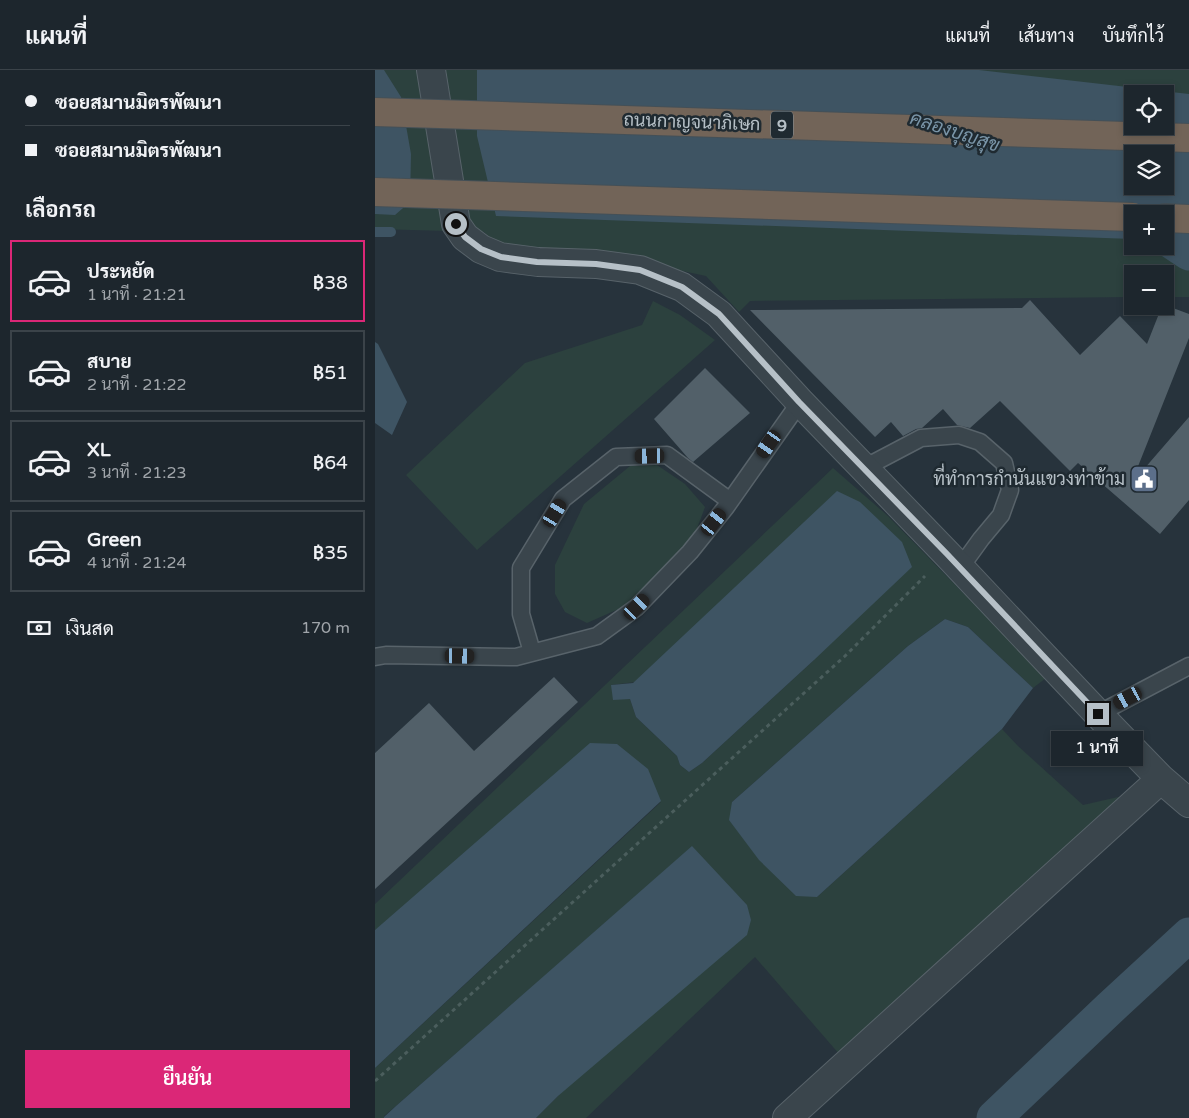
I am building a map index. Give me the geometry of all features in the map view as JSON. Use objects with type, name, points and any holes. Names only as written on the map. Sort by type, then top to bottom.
[{"type":"highway","name":"ถนนกาญจนาภิเษก","points":[[375,112],[1189,138]]},
{"type":"highway","points":[[375,192],[1124,217]]},
{"type":"highway","points":[[1174,218],[1189,219]]},
{"type":"street","points":[[431,70],[456,224],[465,237],[481,249],[501,257],[537,262],[596,264],[640,270],[682,287],[719,314],[799,402],[1098,714],[1161,779],[1189,803]]},
{"type":"street","points":[[787,1118],[1161,779]]},
{"type":"lane","points":[[375,657],[386,655],[516,657],[597,636],[637,607],[690,552],[730,501],[799,402]]},
{"type":"lane","points":[[863,468],[921,438],[959,435],[980,442],[1005,463],[1010,490],[1001,515],[953,561]]},
{"type":"lane","points":[[532,652],[521,614],[521,568],[563,500],[616,457],[667,456],[730,501]]},
{"type":"lane","points":[[1098,714],[1189,666]]},
{"type":"path","points":[[375,1081],[845,656],[953,561]]},
{"type":"green space","points":[[375,70],[1189,70],[1189,297],[1174,297],[1174,265],[1124,265],[1124,297],[750,301],[739,312],[706,276],[640,262],[496,244],[484,232],[375,229]]},
{"type":"green space","points":[[653,301],[680,315],[715,340],[477,550],[406,475],[525,363],[642,325]]},
{"type":"green space","points":[[657,465],[685,484],[705,507],[693,540],[651,586],[623,607],[587,623],[565,612],[555,594],[555,565],[584,504],[630,466]]},
{"type":"green space","points":[[833,468],[888,516],[1046,678],[1033,688],[968,627],[945,619],[908,646],[732,802],[817,897],[1002,729],[1083,805],[1127,795],[840,1055],[755,957],[586,1118],[536,1118],[558,1096],[693,846],[384,1116],[384,1118],[375,1118],[375,1068],[661,802],[375,930],[375,904]],"holes":[[[814,660],[702,763],[689,772],[680,765],[677,756],[636,717],[630,699],[611,685]]]},
{"type":"water","points":[[375,70],[384,70],[401,97],[411,154],[410,202],[395,215],[375,214]]},
{"type":"water","points":[[477,70],[979,70],[1124,87],[1124,135],[1174,135],[1174,92],[1189,94],[1189,241],[1174,240],[1174,205],[1124,205],[1124,239],[496,216],[477,136]]},
{"type":"water","points":[[375,342],[378,344],[407,402],[392,435],[375,423]]},
{"type":"water","points":[[837,491],[860,502],[902,542],[912,567],[702,763],[689,772],[680,765],[677,756],[636,717],[630,699],[613,700],[611,685],[633,683]]},
{"type":"water","points":[[945,619],[968,627],[1033,688],[1002,729],[817,897],[796,896],[759,860],[729,820],[732,802],[908,646]]},
{"type":"water","points":[[590,743],[617,744],[648,769],[661,801],[375,1068],[375,930]]},
{"type":"water","points":[[692,846],[747,905],[751,920],[747,935],[558,1096],[536,1118],[384,1118],[396,1106]]},
{"type":"building","points":[[1030,300],[1080,355],[1120,316],[1147,344],[1158,315],[1174,315],[1174,308],[1189,314],[1189,338],[1131,484],[1189,417],[1189,500],[1160,534],[1078,463],[1070,471],[1000,401],[970,428],[957,425],[943,409],[922,428],[903,436],[891,422],[875,437],[750,310],[1022,308]]},
{"type":"building","points":[[705,368],[750,413],[693,462],[654,419]]},
{"type":"building","points":[[554,677],[578,702],[375,889],[375,753],[429,703],[474,751]]},
{"type":"waterway","points":[[375,232],[391,232]]},
{"type":"waterway","name":"คลองบุญสุข","points":[[1174,243],[1189,253]]},
{"type":"waterway","points":[[994,1118],[1189,935]]},
{"type":"place","name":"ที่ทำการกำนันแขวงท่าข้าม","points":[[1144,479]]},
{"type":"route","points":[[456,224],[465,237],[481,249],[501,257],[537,262],[596,264],[640,270],[682,287],[719,314],[799,402],[947,554],[1098,714]]}]
